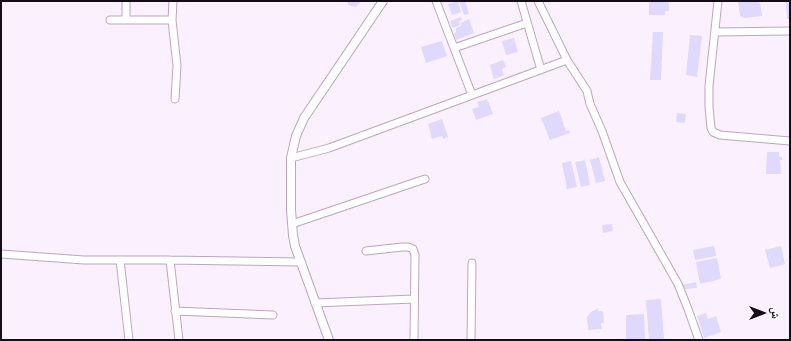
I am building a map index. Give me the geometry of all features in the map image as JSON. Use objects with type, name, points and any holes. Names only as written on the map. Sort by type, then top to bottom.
[{"type":"street","points":[[126,1],[126,20]]},
{"type":"street","points":[[173,1],[172,20],[177,66],[175,99]]},
{"type":"street","points":[[329,340],[296,246],[292,224],[291,158],[296,136],[304,118],[383,1]]},
{"type":"street","points":[[436,1],[472,95]]},
{"type":"street","points":[[521,1],[541,70]]},
{"type":"street","points":[[538,1],[567,60],[587,91],[590,104],[620,182],[678,284],[699,340]]},
{"type":"street","points":[[718,1],[709,86],[710,124],[713,132],[720,136],[790,141]]},
{"type":"street","points":[[110,20],[172,20]]},
{"type":"street","points":[[454,48],[527,23]]},
{"type":"street","points":[[715,32],[790,31]]},
{"type":"street","points":[[291,158],[329,148],[567,60]]},
{"type":"street","points":[[292,224],[425,179]]},
{"type":"street","points":[[366,251],[402,247],[414,249],[414,340]]},
{"type":"street","points":[[1,254],[54,259],[301,262]]},
{"type":"street","points":[[120,260],[129,340]]},
{"type":"street","points":[[170,260],[178,340]]},
{"type":"street","points":[[471,340],[472,263]]},
{"type":"street","points":[[315,303],[414,299]]},
{"type":"street","points":[[175,311],[273,315]]},
{"type":"building","points":[[348,1],[361,1],[356,7],[348,5]]},
{"type":"building","points":[[458,1],[461,12],[452,15],[448,4]]},
{"type":"building","points":[[459,1],[465,1],[469,14],[464,15]]},
{"type":"building","points":[[649,1],[668,1],[669,11],[665,11],[665,15],[649,15]]},
{"type":"building","points":[[738,1],[754,1],[760,3],[762,16],[744,18],[740,16]]},
{"type":"building","points":[[786,2],[790,2],[790,19],[787,19]]},
{"type":"building","points":[[461,17],[462,20],[459,21],[460,25],[453,28],[450,21]]},
{"type":"building","points":[[469,19],[474,33],[456,40],[454,33],[456,32],[456,28],[461,26],[461,23]]},
{"type":"building","points":[[653,32],[663,32],[661,80],[650,80]]},
{"type":"building","points":[[690,35],[702,36],[697,77],[686,75]]},
{"type":"building","points":[[514,38],[518,52],[506,55],[502,41]]},
{"type":"building","points":[[442,41],[447,56],[426,63],[421,47]]},
{"type":"building","points":[[503,60],[506,67],[502,69],[504,75],[494,79],[490,65]]},
{"type":"building","points":[[487,99],[493,114],[476,120],[472,109],[479,107],[477,102]]},
{"type":"building","points":[[559,111],[566,131],[569,130],[570,133],[550,140],[541,118]]},
{"type":"building","points":[[677,113],[686,114],[685,123],[676,122]]},
{"type":"building","points":[[442,119],[448,137],[443,139],[442,136],[432,139],[428,124]]},
{"type":"building","points":[[767,152],[779,152],[779,157],[782,157],[782,160],[780,160],[781,174],[766,174]]},
{"type":"building","points":[[599,157],[605,181],[596,183],[590,160]]},
{"type":"building","points":[[585,160],[590,185],[581,187],[575,162]]},
{"type":"building","points":[[571,161],[577,187],[567,189],[562,163]]},
{"type":"building","points":[[612,224],[613,231],[603,233],[602,225]]},
{"type":"building","points":[[714,246],[716,256],[695,260],[693,250]]},
{"type":"building","points":[[781,246],[785,264],[770,268],[765,250]]},
{"type":"building","points":[[717,258],[721,279],[700,284],[696,262]]},
{"type":"building","points":[[696,282],[697,288],[685,289],[682,285]]},
{"type":"building","points":[[661,299],[664,340],[649,340],[646,300]]},
{"type":"building","points":[[598,308],[598,311],[603,311],[604,323],[601,323],[602,329],[588,330],[587,317],[591,312]]},
{"type":"building","points":[[706,313],[708,319],[716,316],[721,332],[704,338],[697,316]]},
{"type":"building","points":[[644,314],[645,340],[626,340],[626,315]]}]
